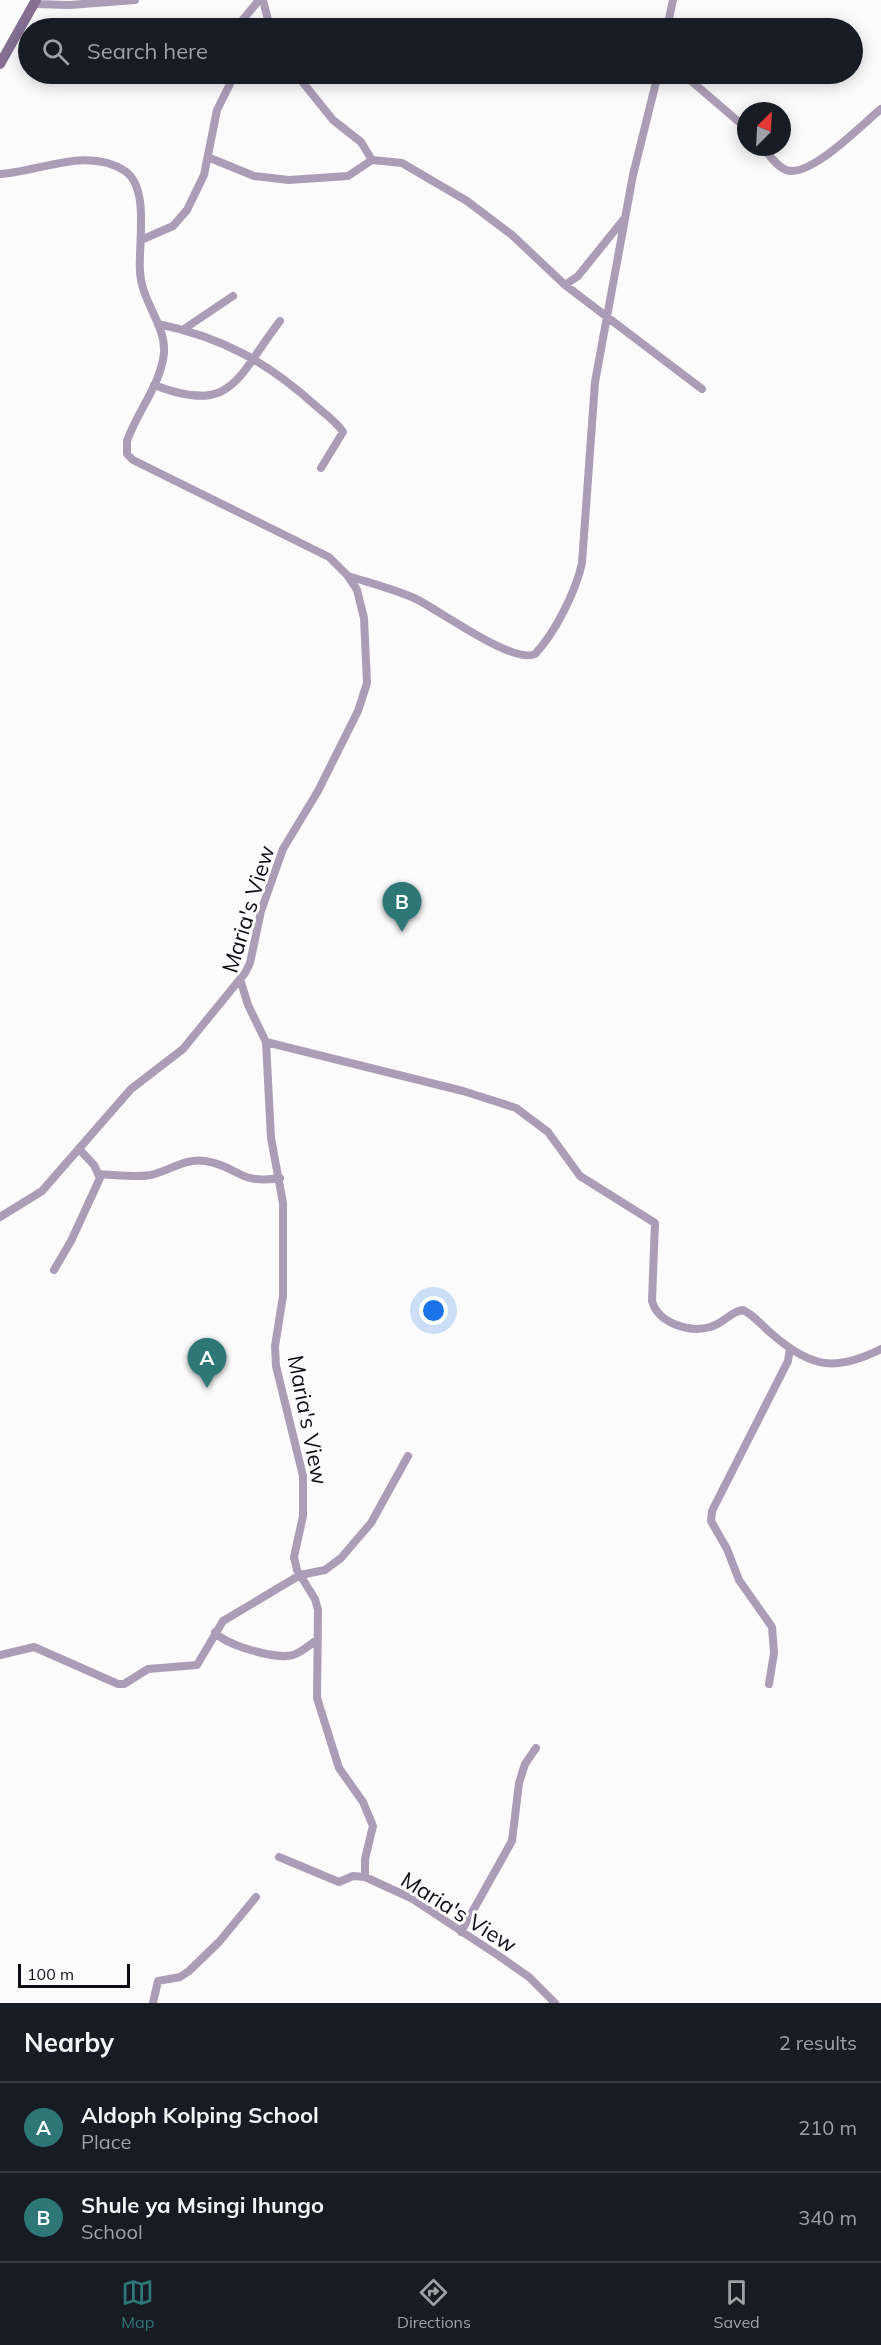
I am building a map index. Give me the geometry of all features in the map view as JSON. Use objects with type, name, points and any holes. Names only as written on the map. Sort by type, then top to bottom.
[{"type":"main road","points":[[26,18],[35,2]]},
{"type":"main road","points":[[0,64],[18,32]]},
{"type":"street","points":[[35,2],[70,5],[135,0]]},
{"type":"street","points":[[245,18],[261,0]]},
{"type":"street","points":[[261,0],[267,18]]},
{"type":"street","points":[[669,18],[673,0]]},
{"type":"street","points":[[141,240],[173,226],[180,220],[197,190],[210,158],[218,110],[230,84]]},
{"type":"street","points":[[304,84],[333,120],[361,142],[372,160]]},
{"type":"street","points":[[348,576],[416,599],[512,652],[531,656],[539,650],[574,590],[582,563],[595,382],[635,164],[655,84]]},
{"type":"street","points":[[695,84],[737,120]]},
{"type":"street","points":[[770,156],[786,170],[805,168],[834,148],[881,109]]},
{"type":"street","points":[[210,158],[254,176],[288,180],[348,176],[372,160],[402,163],[449,189],[512,235],[566,285],[702,389]]},
{"type":"street","name":"Maria's View","points":[[0,174],[80,161],[111,165],[126,172],[139,192],[141,285],[145,300],[158,324],[164,351],[162,366],[127,441],[127,454],[134,460],[308,544],[329,557],[348,576],[357,590],[364,618],[367,683],[358,711],[323,781],[283,849],[261,911],[250,963],[240,979],[248,1005],[266,1042],[271,1138],[284,1203],[283,1296],[275,1346],[285,1411],[303,1476],[303,1516],[294,1557],[300,1575],[315,1599],[318,1610],[317,1698],[339,1768],[363,1802],[373,1826],[365,1859],[365,1877],[411,1898],[529,1977],[555,2003]]},
{"type":"street","points":[[566,285],[578,276],[626,218]]},
{"type":"street","points":[[184,329],[233,296]]},
{"type":"street","points":[[153,385],[196,398],[228,390],[237,382],[252,356],[280,321]]},
{"type":"street","points":[[158,324],[184,329],[252,356],[305,396],[340,428],[342,437],[321,468]]},
{"type":"street","points":[[0,1218],[42,1191],[130,1089],[183,1049],[240,979]]},
{"type":"street","points":[[266,1042],[463,1091],[525,1113],[548,1132],[580,1176],[609,1196],[652,1219],[656,1227],[652,1255],[652,1301],[658,1314],[679,1325],[702,1329],[712,1327],[743,1310],[790,1348],[807,1358],[830,1365],[845,1364],[881,1349]]},
{"type":"street","points":[[54,1270],[100,1178],[79,1149]]},
{"type":"street","points":[[99,1174],[133,1177],[151,1175],[195,1161],[217,1164],[252,1180],[280,1178]]},
{"type":"street","points":[[769,1684],[774,1653],[772,1627],[739,1580],[727,1549],[711,1521],[717,1501],[788,1360],[790,1348]]},
{"type":"street","points":[[0,1655],[34,1647],[118,1684],[124,1684],[148,1670],[197,1665],[223,1621],[300,1575],[332,1566],[371,1523],[408,1456]]},
{"type":"street","points":[[215,1632],[225,1641],[285,1657],[302,1651],[317,1640]]},
{"type":"street","points":[[461,1932],[512,1841],[519,1783],[525,1764],[536,1748]]},
{"type":"street","points":[[279,1857],[339,1882],[353,1876],[365,1877]]},
{"type":"street","points":[[153,2003],[158,1981],[180,1977],[189,1971],[219,1942],[256,1897]]},
{"type":"place","name":"Shule ya Msingi Ihungo","points":[[402,932]]},
{"type":"place","name":"Aldoph Kolping School","points":[[207,1388]]}]
